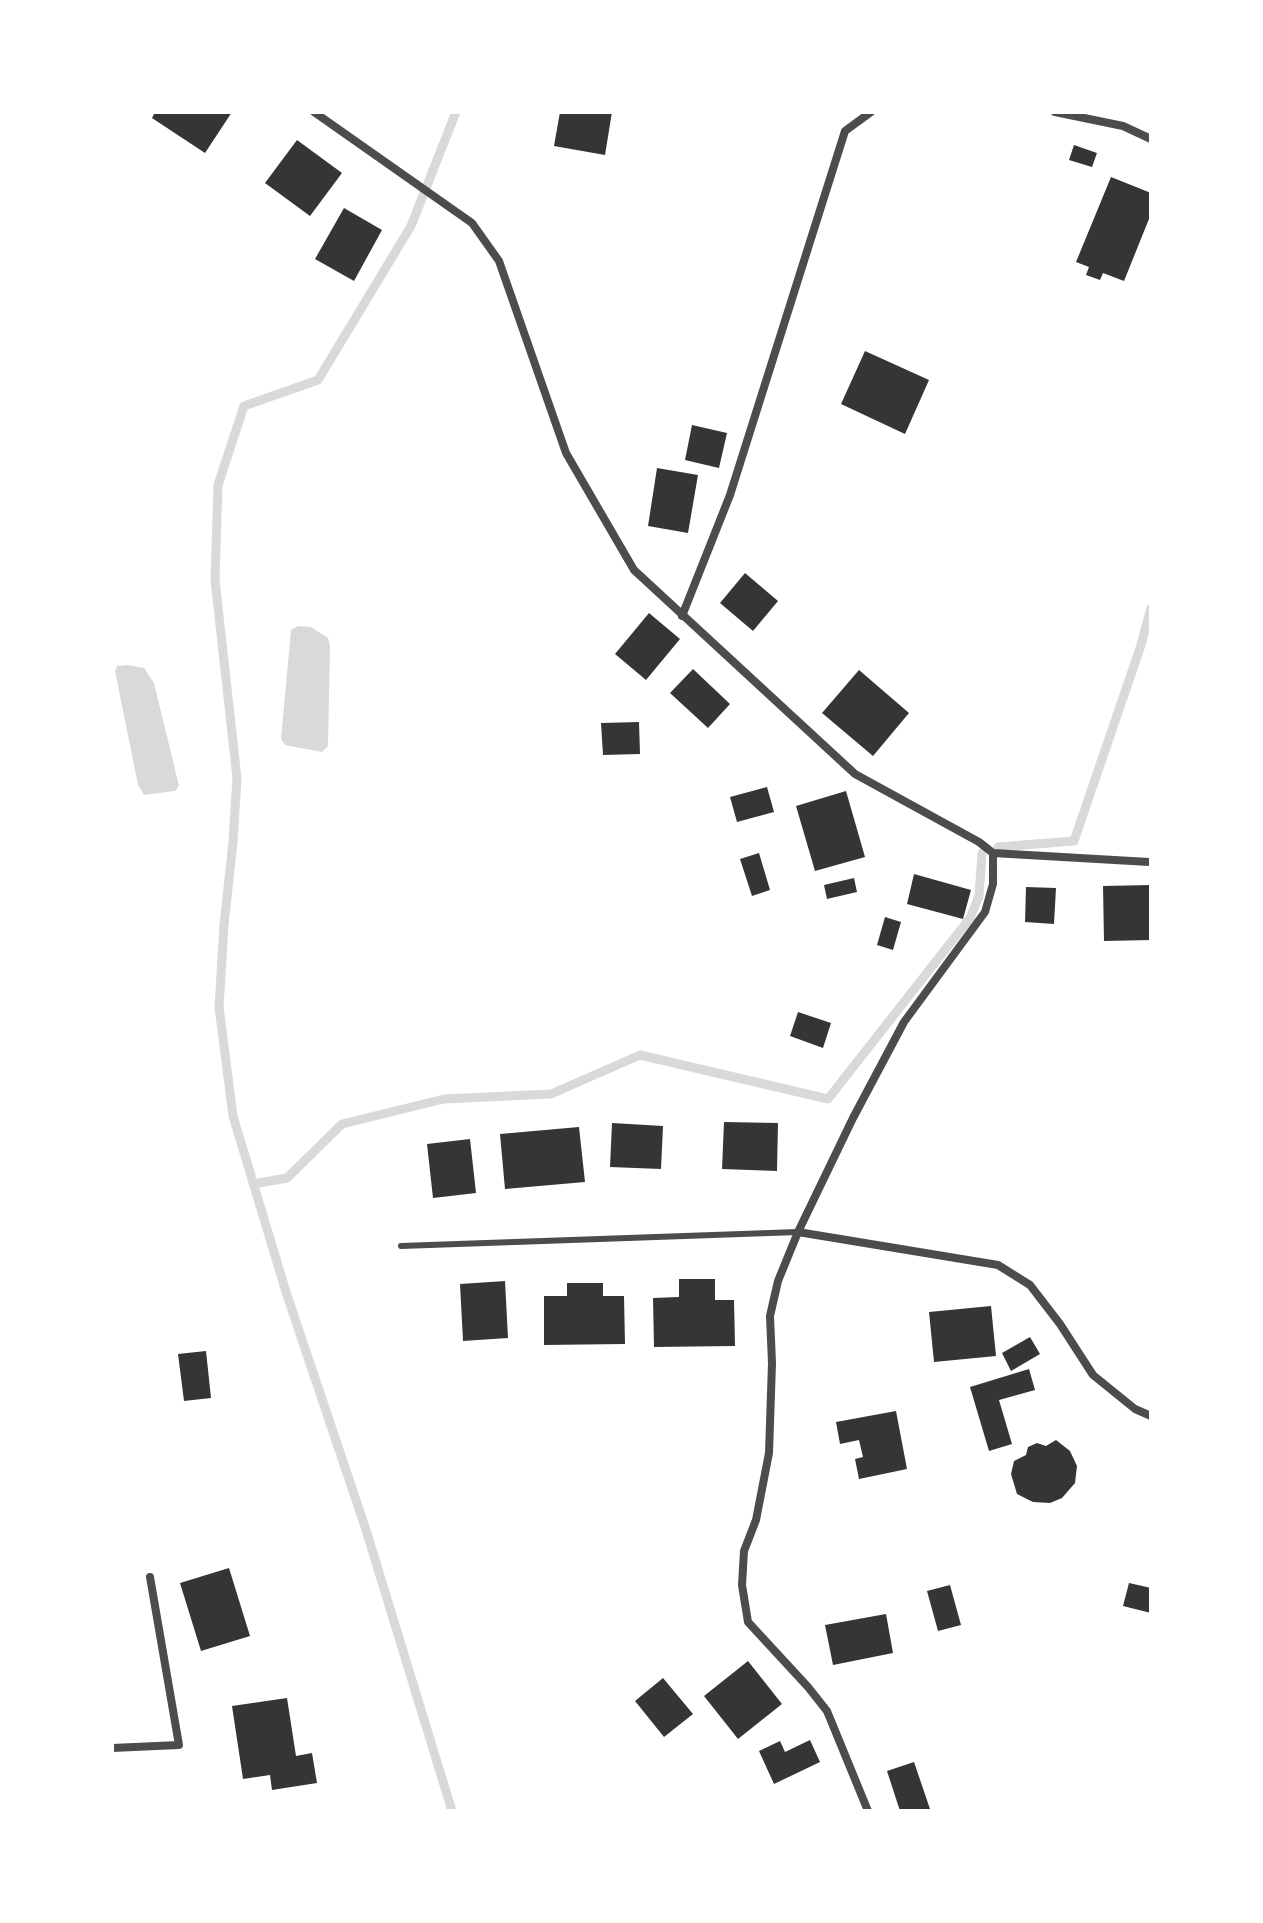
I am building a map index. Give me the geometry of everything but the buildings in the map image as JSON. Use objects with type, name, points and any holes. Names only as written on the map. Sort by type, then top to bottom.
[{"type":"street","points":[[314,112],[472,223],[499,261],[566,453],[634,570],[855,774],[979,842],[993,853],[1149,862]]},
{"type":"street","points":[[682,616],[730,495],[845,131],[871,112]]},
{"type":"street","points":[[1055,112],[1123,126],[1151,139]]},
{"type":"street","points":[[868,1811],[827,1711],[748,1622],[742,1585],[744,1551],[756,1520],[769,1453],[770,1316],[778,1281],[798,1232],[904,1022],[985,912],[993,884],[993,853]]},
{"type":"street","points":[[798,1232],[998,1265],[1030,1285],[1093,1375],[1135,1409],[1151,1416]]},
{"type":"street","points":[[112,1748],[179,1745],[150,1577]]},
{"type":"lane","points":[[401,1246],[798,1232]]},
{"type":"shaded area","points":[[298,626],[311,627],[328,638],[330,646],[328,746],[322,752],[285,745],[281,739],[291,630]]},
{"type":"shaded area","points":[[117,666],[144,668],[154,683],[179,786],[175,791],[144,795],[138,785],[115,671]]},
{"type":"waterway","points":[[452,1811],[366,1530],[286,1292],[233,1116],[219,1007],[237,778],[215,580],[218,485],[244,406],[318,380],[411,226],[456,112]]},
{"type":"waterway","points":[[998,847],[1074,841],[1151,608]]},
{"type":"waterway","points":[[253,1184],[287,1178],[342,1124],[444,1099],[551,1094],[640,1055],[828,1099],[970,918],[979,896],[982,853]]}]
